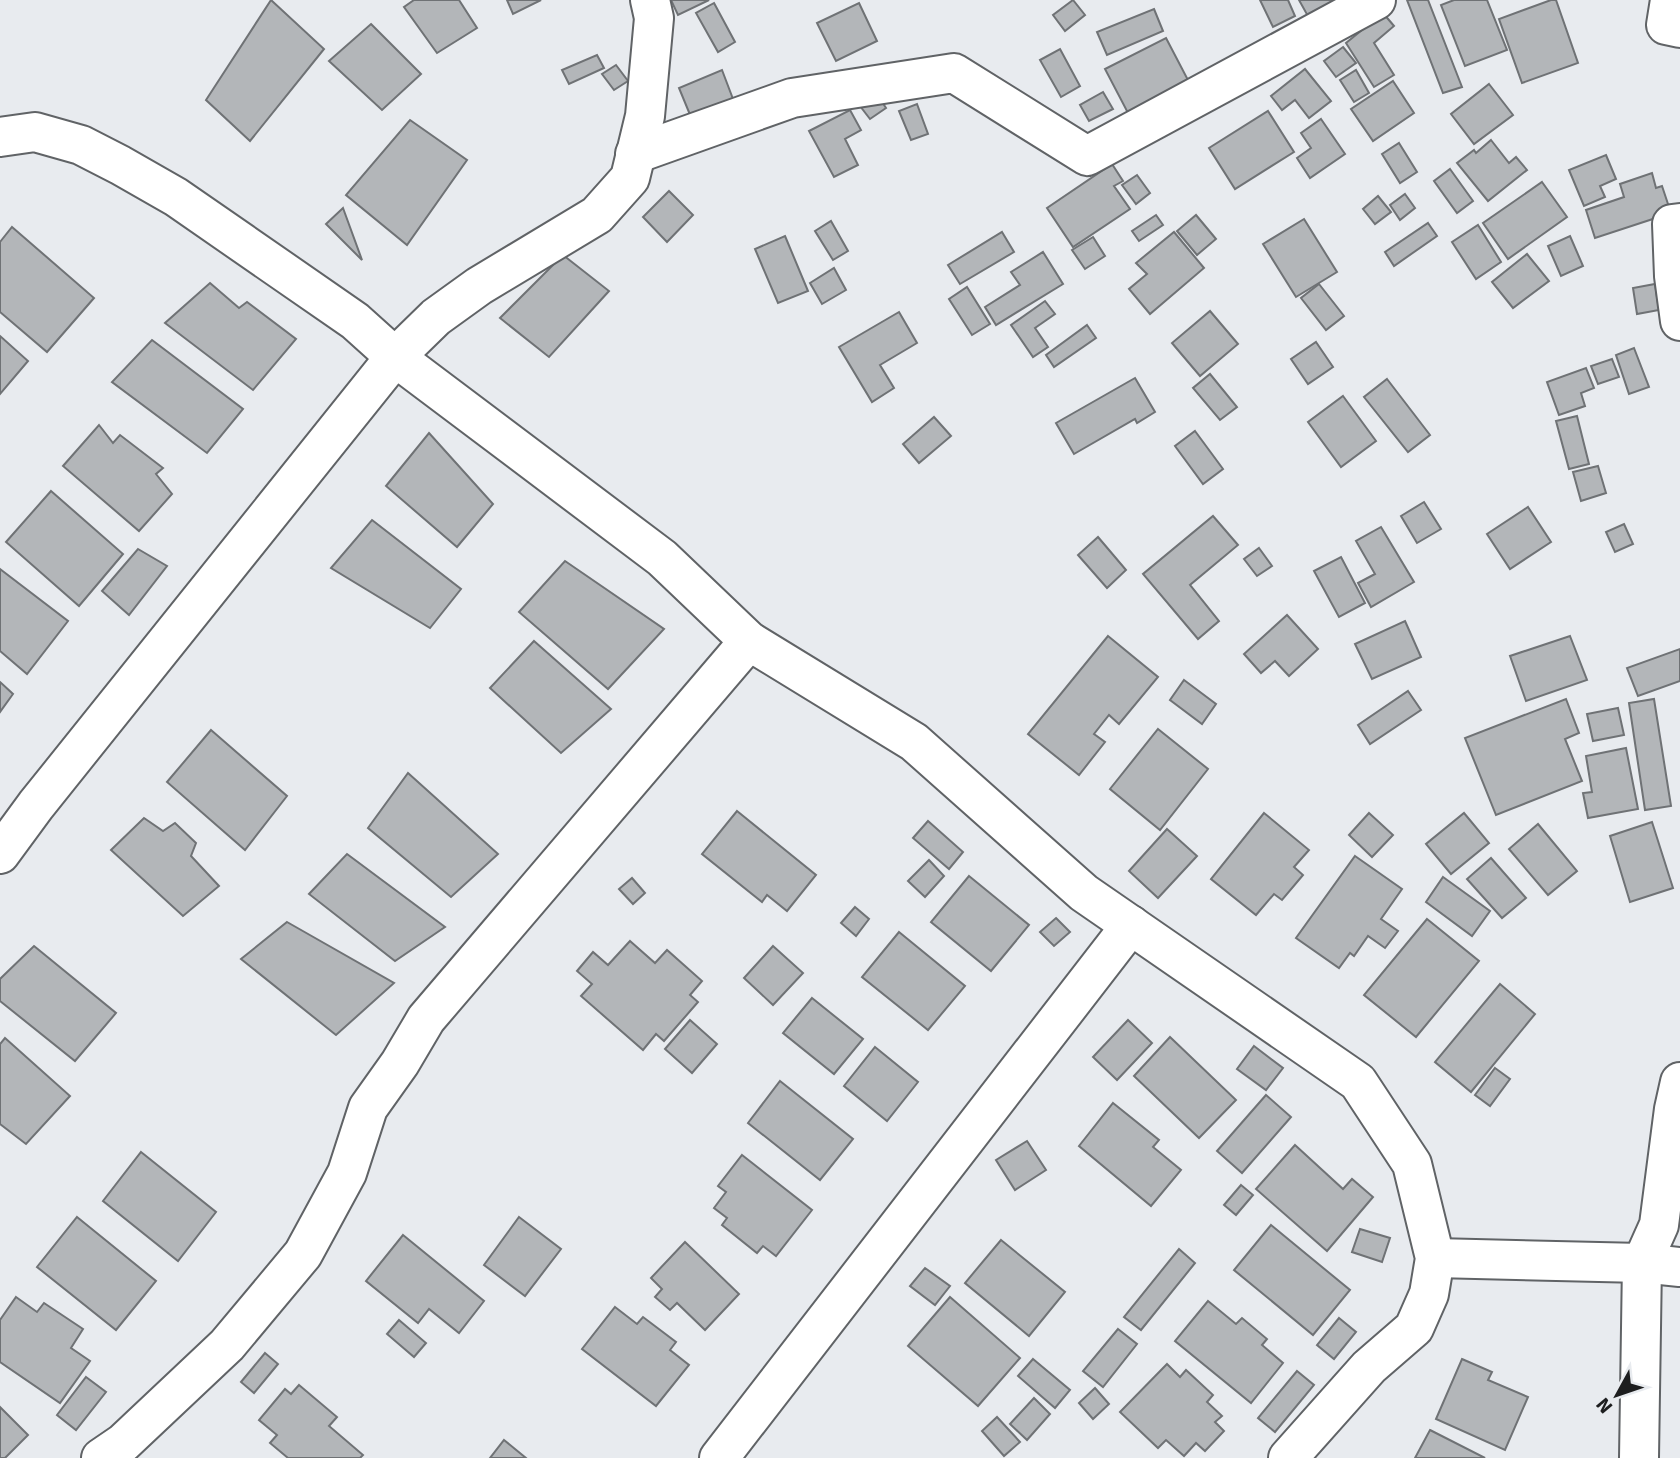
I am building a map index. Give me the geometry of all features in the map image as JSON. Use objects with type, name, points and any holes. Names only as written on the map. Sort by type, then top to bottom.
[{"type":"street","points":[[0,854],[36,805],[395,357],[436,317],[479,286],[597,215],[629,178],[645,116],[654,18],[650,0]]},
{"type":"street","points":[[635,154],[792,98],[954,73],[1087,156],[1376,0]]},
{"type":"street","points":[[1670,0],[1666,25],[1680,28]]},
{"type":"street","points":[[0,137],[35,132],[81,145],[120,165],[176,197],[355,321],[395,357],[662,558],[749,641],[914,742],[1084,893],[1358,1082],[1412,1164],[1435,1258],[1429,1294],[1414,1328],[1369,1367],[1287,1458]]},
{"type":"street","points":[[1680,223],[1672,224],[1674,276],[1680,321]]},
{"type":"street","points":[[102,1458],[123,1443],[227,1345],[303,1254],[347,1173],[368,1108],[400,1063],[426,1019],[749,641]]},
{"type":"street","points":[[732,1453],[1131,925]]},
{"type":"street","points":[[1639,1458],[1642,1263],[1659,1225],[1680,1082]]},
{"type":"street","points":[[1435,1258],[1642,1263],[1680,1267]]},
{"type":"building","points":[[271,0],[324,49],[250,141],[206,100]]},
{"type":"building","points":[[414,0],[459,0],[477,28],[437,53],[404,7]]},
{"type":"building","points":[[507,0],[541,0],[513,14]]},
{"type":"building","points":[[671,0],[709,0],[678,15]]},
{"type":"building","points":[[1073,0],[1085,15],[1065,31],[1053,15]]},
{"type":"building","points":[[1260,0],[1288,0],[1295,16],[1273,27]]},
{"type":"building","points":[[1299,0],[1342,0],[1309,18]]},
{"type":"building","points":[[1407,0],[1428,0],[1462,87],[1443,93]]},
{"type":"building","points":[[1454,0],[1487,0],[1507,50],[1465,66],[1441,5]]},
{"type":"building","points":[[1556,0],[1578,63],[1522,83],[1499,19]]},
{"type":"building","points":[[714,3],[735,42],[718,52],[696,13]]},
{"type":"building","points":[[859,3],[877,41],[836,61],[817,23]]},
{"type":"building","points":[[1154,9],[1163,31],[1107,55],[1097,32]]},
{"type":"building","points":[[1383,13],[1394,26],[1374,43],[1394,75],[1374,87],[1346,43]]},
{"type":"building","points":[[371,24],[421,74],[382,110],[329,61]]},
{"type":"building","points":[[1166,38],[1189,82],[1128,113],[1105,69]]},
{"type":"building","points":[[1343,47],[1356,63],[1336,77],[1324,61]]},
{"type":"building","points":[[1060,49],[1080,86],[1061,97],[1040,60]]},
{"type":"building","points":[[597,55],[604,68],[569,84],[562,70]]},
{"type":"building","points":[[616,65],[628,81],[614,90],[602,74]]},
{"type":"building","points":[[1305,69],[1331,101],[1309,118],[1295,100],[1282,110],[1271,96]]},
{"type":"building","points":[[722,70],[733,99],[693,122],[679,88]]},
{"type":"building","points":[[1356,70],[1369,93],[1354,102],[1340,80]]},
{"type":"building","points":[[1393,81],[1414,113],[1373,141],[1351,109]]},
{"type":"building","points":[[1489,84],[1513,115],[1474,144],[1451,114]]},
{"type":"building","points":[[1103,92],[1113,109],[1089,121],[1080,105]]},
{"type":"building","points":[[877,94],[886,108],[870,119],[860,106]]},
{"type":"building","points":[[917,104],[928,134],[911,140],[899,111]]},
{"type":"building","points":[[850,110],[861,130],[845,139],[858,165],[834,177],[809,131]]},
{"type":"building","points":[[1268,111],[1294,152],[1235,189],[1209,148]]},
{"type":"building","points":[[1321,119],[1345,154],[1310,178],[1297,158],[1311,148],[1301,133]]},
{"type":"building","points":[[410,120],[467,160],[407,245],[346,195]]},
{"type":"building","points":[[1491,140],[1509,163],[1516,157],[1527,170],[1488,201],[1457,163],[1474,150],[1476,153]]},
{"type":"building","points":[[1399,143],[1417,172],[1400,183],[1382,154]]},
{"type":"building","points":[[1606,155],[1616,179],[1600,186],[1605,197],[1584,206],[1569,170]]},
{"type":"building","points":[[1112,164],[1123,181],[1114,186],[1130,209],[1073,247],[1047,208]]},
{"type":"building","points":[[1450,169],[1473,201],[1457,213],[1434,181]]},
{"type":"building","points":[[1652,173],[1656,188],[1662,186],[1671,213],[1595,238],[1586,210],[1624,197],[1620,184]]},
{"type":"building","points":[[1137,175],[1150,193],[1136,204],[1122,185]]},
{"type":"building","points":[[1542,182],[1567,217],[1508,259],[1483,223]]},
{"type":"building","points":[[669,191],[693,215],[667,242],[643,217]]},
{"type":"building","points":[[1405,194],[1415,208],[1400,220],[1390,205]]},
{"type":"building","points":[[1378,196],[1391,212],[1375,224],[1363,209]]},
{"type":"building","points":[[343,208],[362,260],[326,224]]},
{"type":"building","points":[[1156,215],[1163,225],[1139,241],[1132,231]]},
{"type":"building","points":[[1196,215],[1216,239],[1197,255],[1177,231]]},
{"type":"building","points":[[1304,219],[1337,272],[1296,297],[1263,244]]},
{"type":"building","points":[[831,221],[848,251],[833,260],[815,231]]},
{"type":"building","points":[[1428,223],[1437,236],[1394,266],[1385,252]]},
{"type":"building","points":[[1478,225],[1501,262],[1476,279],[1452,242]]},
{"type":"building","points":[[12,227],[94,298],[47,352],[0,312],[0,242]]},
{"type":"building","points":[[1002,232],[1014,252],[960,284],[948,265]]},
{"type":"building","points":[[1174,232],[1204,268],[1150,314],[1129,289],[1147,274],[1136,263]]},
{"type":"building","points":[[785,236],[808,291],[778,303],[755,249]]},
{"type":"building","points":[[1570,236],[1583,266],[1561,276],[1548,246]]},
{"type":"building","points":[[1093,237],[1105,256],[1085,269],[1072,250]]},
{"type":"building","points":[[1043,252],[1063,284],[996,325],[985,307],[1020,285],[1011,272]]},
{"type":"building","points":[[1527,254],[1549,281],[1513,308],[1492,282]]},
{"type":"building","points":[[563,255],[609,291],[549,357],[500,318]]},
{"type":"building","points":[[834,268],[846,290],[822,304],[810,283]]},
{"type":"building","points":[[210,283],[239,308],[247,302],[296,339],[253,390],[165,323]]},
{"type":"building","points":[[1319,284],[1344,316],[1326,330],[1301,298]]},
{"type":"building","points":[[1655,284],[1659,310],[1637,314],[1633,288]]},
{"type":"building","points":[[967,287],[990,324],[972,335],[949,299]]},
{"type":"building","points":[[1045,301],[1055,314],[1035,328],[1048,347],[1033,357],[1011,325]]},
{"type":"building","points":[[1210,311],[1238,344],[1200,376],[1172,343]]},
{"type":"building","points":[[899,312],[917,343],[880,365],[894,388],[872,402],[839,347]]},
{"type":"building","points":[[1087,325],[1096,338],[1054,367],[1046,355]]},
{"type":"building","points":[[0,336],[28,361],[0,394]]},
{"type":"building","points":[[152,340],[243,409],[207,453],[112,382]]},
{"type":"building","points":[[1316,342],[1333,367],[1308,384],[1291,359]]},
{"type":"building","points":[[1634,348],[1649,387],[1629,394],[1616,355]]},
{"type":"building","points":[[1612,359],[1619,377],[1598,384],[1591,366]]},
{"type":"building","points":[[1586,368],[1594,388],[1581,393],[1585,406],[1559,415],[1547,382]]},
{"type":"building","points":[[1210,374],[1237,407],[1220,420],[1193,388]]},
{"type":"building","points":[[1135,378],[1155,412],[1137,423],[1135,419],[1074,454],[1056,423]]},
{"type":"building","points":[[1387,379],[1430,435],[1408,452],[1364,397]]},
{"type":"building","points":[[1343,396],[1376,441],[1341,467],[1308,422]]},
{"type":"building","points":[[1577,416],[1589,464],[1569,469],[1556,421]]},
{"type":"building","points":[[934,417],[951,436],[919,463],[903,444]]},
{"type":"building","points":[[99,425],[113,443],[120,435],[163,468],[156,474],[172,494],[139,531],[63,466]]},
{"type":"building","points":[[1195,431],[1223,469],[1203,484],[1175,446]]},
{"type":"building","points":[[429,433],[493,504],[457,547],[386,486]]},
{"type":"building","points":[[1598,466],[1606,493],[1581,501],[1573,472]]},
{"type":"building","points":[[51,491],[123,554],[79,606],[6,542]]},
{"type":"building","points":[[1424,502],[1441,529],[1417,543],[1401,516]]},
{"type":"building","points":[[1528,507],[1551,542],[1510,569],[1487,534]]},
{"type":"building","points":[[1213,516],[1238,545],[1190,585],[1219,621],[1198,639],[1143,574]]},
{"type":"building","points":[[372,520],[461,589],[430,628],[331,568]]},
{"type":"building","points":[[1624,524],[1633,544],[1615,552],[1606,532]]},
{"type":"building","points":[[1381,527],[1414,582],[1371,607],[1358,583],[1375,574],[1356,541]]},
{"type":"building","points":[[1098,537],[1126,570],[1107,588],[1078,555]]},
{"type":"building","points":[[1259,548],[1272,566],[1257,576],[1244,559]]},
{"type":"building","points":[[138,549],[167,566],[129,615],[102,591]]},
{"type":"building","points":[[1341,557],[1365,603],[1339,617],[1314,571]]},
{"type":"building","points":[[565,561],[664,629],[608,689],[519,612]]},
{"type":"building","points":[[0,569],[68,621],[27,674],[0,651]]},
{"type":"building","points":[[1287,615],[1318,649],[1289,676],[1275,661],[1261,673],[1244,654]]},
{"type":"building","points":[[1405,621],[1421,657],[1372,679],[1355,644]]},
{"type":"building","points":[[1108,636],[1158,677],[1119,724],[1109,715],[1094,734],[1105,742],[1079,775],[1028,734]]},
{"type":"building","points":[[1570,636],[1587,680],[1526,701],[1510,656]]},
{"type":"building","points":[[534,641],[611,709],[561,753],[490,688]]},
{"type":"building","points":[[1680,649],[1680,681],[1638,696],[1627,668]]},
{"type":"building","points":[[1184,680],[1216,704],[1202,724],[1170,700]]},
{"type":"building","points":[[0,682],[13,694],[0,712]]},
{"type":"building","points":[[1408,691],[1421,710],[1370,744],[1358,725]]},
{"type":"building","points":[[1566,699],[1579,733],[1565,739],[1582,781],[1496,815],[1465,738]]},
{"type":"building","points":[[1654,699],[1671,806],[1645,810],[1629,703]]},
{"type":"building","points":[[1618,708],[1624,735],[1593,741],[1587,714]]},
{"type":"building","points":[[1158,729],[1208,769],[1160,830],[1110,789]]},
{"type":"building","points":[[211,730],[287,796],[245,850],[167,782]]},
{"type":"building","points":[[1626,748],[1638,809],[1588,818],[1583,793],[1592,792],[1586,756]]},
{"type":"building","points":[[408,773],[498,854],[451,897],[368,828]]},
{"type":"building","points":[[737,811],[816,875],[787,911],[767,895],[762,902],[702,854]]},
{"type":"building","points":[[1264,813],[1309,850],[1294,867],[1303,875],[1282,900],[1274,894],[1256,915],[1211,879]]},
{"type":"building","points":[[1369,813],[1393,835],[1372,857],[1349,835]]},
{"type":"building","points":[[1464,813],[1489,843],[1451,874],[1426,844]]},
{"type":"building","points":[[144,818],[163,831],[175,823],[196,843],[191,856],[219,886],[183,916],[111,850]]},
{"type":"building","points":[[928,821],[963,852],[949,869],[913,838]]},
{"type":"building","points":[[1652,822],[1673,888],[1630,902],[1610,836]]},
{"type":"building","points":[[1538,824],[1577,871],[1548,895],[1509,849]]},
{"type":"building","points":[[1167,829],[1197,856],[1158,898],[1129,871]]},
{"type":"building","points":[[347,854],[445,927],[395,961],[309,894]]},
{"type":"building","points":[[1355,856],[1402,889],[1381,919],[1398,931],[1385,948],[1368,936],[1354,956],[1350,953],[1339,968],[1296,938]]},
{"type":"building","points":[[1491,858],[1526,898],[1502,918],[1467,879]]},
{"type":"building","points":[[929,860],[944,876],[925,897],[908,881]]},
{"type":"building","points":[[969,876],[1029,925],[991,971],[931,922]]},
{"type":"building","points":[[1443,877],[1490,911],[1472,936],[1426,902]]},
{"type":"building","points":[[632,878],[645,893],[633,904],[619,889]]},
{"type":"building","points":[[855,907],[869,919],[856,936],[841,923]]},
{"type":"building","points":[[1056,918],[1070,932],[1054,946],[1040,932]]},
{"type":"building","points":[[1427,919],[1479,961],[1416,1037],[1364,995]]},
{"type":"building","points":[[287,922],[394,983],[336,1035],[241,959]]},
{"type":"building","points":[[899,932],[965,986],[928,1030],[862,977]]},
{"type":"building","points":[[630,941],[655,963],[667,950],[702,981],[690,995],[698,1002],[664,1041],[656,1034],[643,1050],[581,996],[592,984],[577,971],[593,952],[608,965]]},
{"type":"building","points":[[34,946],[116,1013],[75,1061],[0,1001],[0,979]]},
{"type":"building","points":[[773,946],[803,973],[773,1005],[744,978]]},
{"type":"building","points":[[1500,984],[1535,1014],[1471,1092],[1435,1062]]},
{"type":"building","points":[[812,998],[863,1039],[834,1074],[783,1033]]},
{"type":"building","points":[[690,1020],[717,1044],[692,1073],[665,1049]]},
{"type":"building","points":[[1128,1020],[1152,1043],[1117,1080],[1093,1057]]},
{"type":"building","points":[[1170,1037],[1236,1100],[1199,1138],[1134,1076]]},
{"type":"building","points":[[5,1038],[70,1096],[26,1144],[0,1124],[0,1044]]},
{"type":"building","points":[[1254,1046],[1283,1068],[1266,1090],[1237,1069]]},
{"type":"building","points":[[875,1047],[918,1082],[887,1121],[844,1086]]},
{"type":"building","points":[[1495,1068],[1510,1079],[1490,1106],[1475,1095]]},
{"type":"building","points":[[780,1081],[853,1139],[820,1180],[748,1123]]},
{"type":"building","points":[[1266,1095],[1291,1117],[1242,1173],[1217,1151]]},
{"type":"building","points":[[1113,1103],[1159,1140],[1153,1147],[1181,1170],[1151,1206],[1079,1146]]},
{"type":"building","points":[[1027,1141],[1046,1170],[1015,1190],[996,1160]]},
{"type":"building","points":[[1295,1145],[1343,1189],[1352,1179],[1373,1197],[1327,1251],[1256,1189]]},
{"type":"building","points":[[141,1152],[216,1212],[178,1261],[103,1201]]},
{"type":"building","points":[[742,1155],[812,1210],[776,1256],[763,1246],[757,1253],[722,1225],[727,1218],[714,1208],[726,1192],[718,1186]]},
{"type":"building","points":[[1241,1185],[1253,1195],[1236,1215],[1224,1205]]},
{"type":"building","points":[[77,1217],[156,1281],[116,1330],[37,1267]]},
{"type":"building","points":[[519,1217],[561,1249],[525,1296],[484,1265]]},
{"type":"building","points":[[1271,1225],[1350,1290],[1313,1335],[1234,1270]]},
{"type":"building","points":[[1360,1229],[1390,1238],[1382,1262],[1352,1252]]},
{"type":"building","points":[[403,1235],[484,1301],[459,1333],[429,1309],[418,1323],[366,1281]]},
{"type":"building","points":[[1001,1240],[1065,1292],[1029,1336],[965,1283]]},
{"type":"building","points":[[685,1242],[739,1294],[705,1330],[677,1303],[670,1310],[655,1297],[662,1289],[651,1278]]},
{"type":"building","points":[[1179,1249],[1195,1263],[1141,1330],[1124,1317]]},
{"type":"building","points":[[925,1268],[950,1286],[935,1305],[910,1286]]},
{"type":"building","points":[[16,1297],[37,1312],[44,1303],[83,1329],[71,1348],[90,1361],[60,1403],[0,1362],[0,1320]]},
{"type":"building","points":[[950,1297],[1020,1358],[978,1406],[908,1346]]},
{"type":"building","points":[[1208,1301],[1236,1324],[1242,1318],[1267,1339],[1262,1345],[1283,1363],[1251,1403],[1175,1341]]},
{"type":"building","points":[[615,1307],[637,1324],[643,1317],[676,1342],[670,1350],[689,1365],[656,1406],[582,1349]]},
{"type":"building","points":[[1339,1318],[1356,1332],[1334,1359],[1317,1345]]},
{"type":"building","points":[[399,1320],[426,1343],[414,1357],[387,1334]]},
{"type":"building","points":[[1118,1329],[1137,1344],[1103,1387],[1083,1371]]},
{"type":"building","points":[[265,1353],[278,1364],[254,1393],[241,1382]]},
{"type":"building","points":[[1033,1359],[1070,1390],[1055,1408],[1018,1376]]},
{"type":"building","points":[[1462,1359],[1492,1372],[1488,1380],[1528,1397],[1505,1450],[1436,1419]]},
{"type":"building","points":[[1167,1364],[1180,1377],[1186,1370],[1213,1395],[1207,1402],[1222,1416],[1215,1422],[1224,1431],[1205,1451],[1196,1443],[1184,1456],[1166,1440],[1158,1448],[1120,1412]]},
{"type":"building","points":[[1297,1371],[1314,1385],[1275,1432],[1258,1418]]},
{"type":"building","points":[[86,1377],[106,1392],[76,1430],[57,1415]]},
{"type":"building","points":[[299,1385],[337,1417],[329,1426],[363,1455],[360,1458],[288,1458],[270,1443],[277,1435],[259,1420],[285,1389],[291,1394]]},
{"type":"building","points":[[1095,1388],[1109,1404],[1093,1419],[1079,1403]]},
{"type":"building","points":[[1034,1398],[1050,1414],[1027,1440],[1010,1424]]},
{"type":"building","points":[[0,1407],[28,1435],[5,1458],[0,1458]]},
{"type":"building","points":[[997,1417],[1020,1442],[1004,1456],[982,1431]]},
{"type":"building","points":[[1430,1430],[1485,1458],[1415,1458]]},
{"type":"building","points":[[504,1440],[526,1458],[490,1458]]}]
